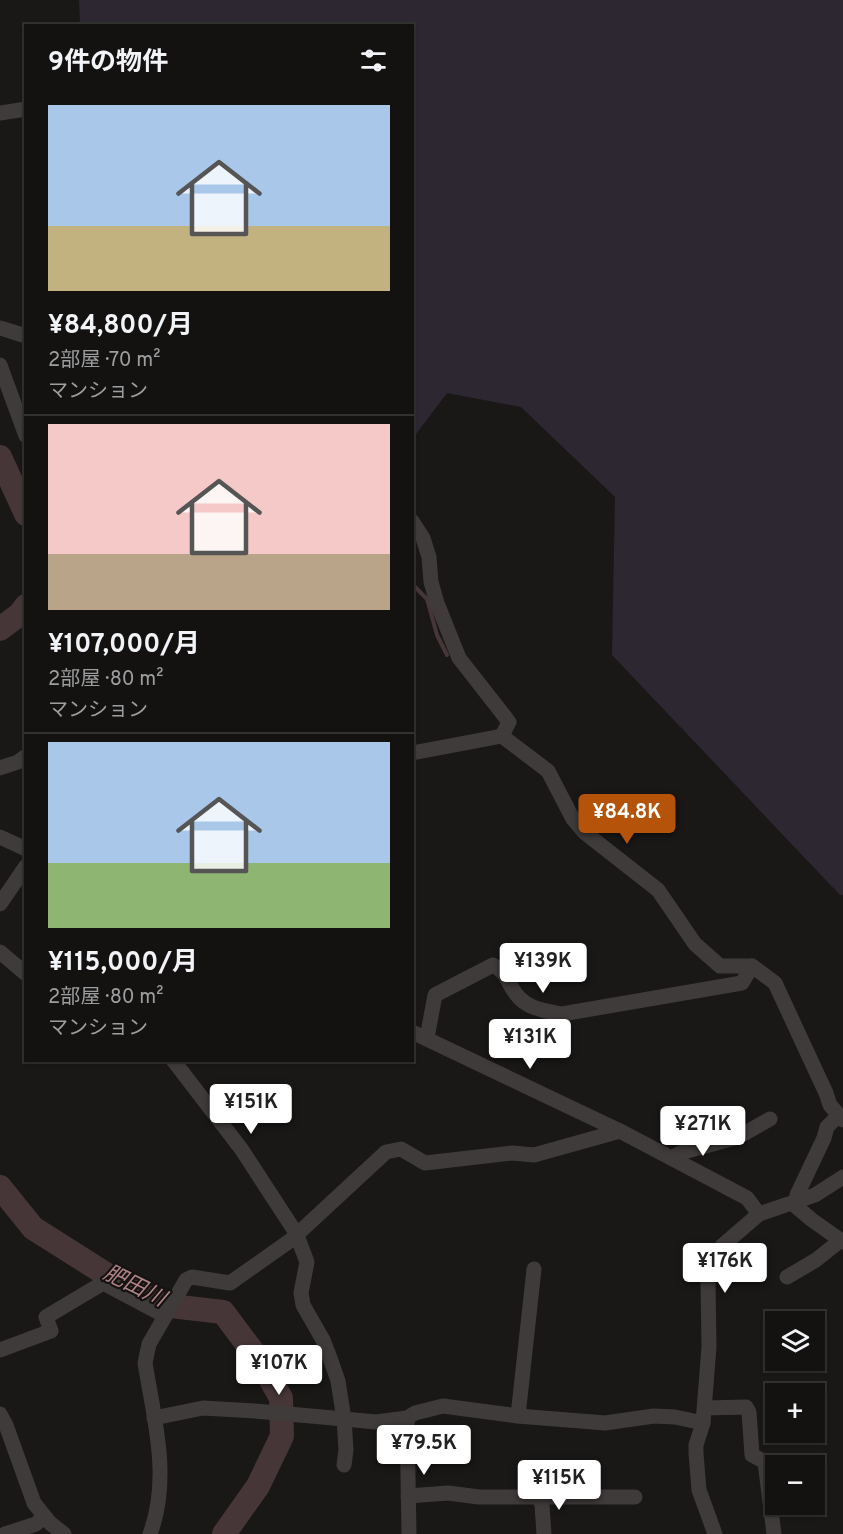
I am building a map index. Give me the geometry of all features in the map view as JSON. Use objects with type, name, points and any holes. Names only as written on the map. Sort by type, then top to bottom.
[{"type":"street","points":[[0,113],[24,109]]},
{"type":"street","points":[[0,328],[24,335]]},
{"type":"street","points":[[0,365],[24,431]]},
{"type":"street","points":[[414,524],[423,538],[429,557],[431,582],[437,603],[459,658],[509,722],[502,736]]},
{"type":"street","points":[[414,753],[502,736],[548,771],[573,819],[584,832],[658,890],[695,944],[720,966],[752,966],[775,983],[830,1105],[840,1118],[827,1127],[797,1195],[796,1203]]},
{"type":"street","points":[[0,768],[24,758]]},
{"type":"street","points":[[0,837],[24,848]]},
{"type":"street","points":[[0,904],[24,869]]},
{"type":"street","points":[[0,952],[24,972]]},
{"type":"street","points":[[752,966],[742,983],[562,1014],[535,1010],[516,995],[503,971],[493,965],[435,995],[419,1035],[620,1131],[747,1198],[759,1214]]},
{"type":"street","points":[[175,1062],[242,1150],[296,1233],[307,1262],[301,1293],[303,1305],[323,1340],[338,1381],[344,1419],[346,1450],[344,1465]]},
{"type":"street","points":[[671,1158],[680,1153],[738,1137],[770,1119]]},
{"type":"street","points":[[150,1534],[158,1510],[161,1475],[145,1363],[146,1354],[149,1344],[186,1280],[192,1277],[230,1283],[268,1257],[386,1152],[401,1149],[425,1163],[512,1153],[534,1155],[620,1131]]},
{"type":"street","points":[[716,1534],[697,1481],[696,1445],[704,1415],[710,1347],[708,1283],[710,1266],[722,1246],[759,1214],[815,1195],[843,1177]]},
{"type":"street","points":[[787,1277],[842,1241],[796,1203]]},
{"type":"street","points":[[518,1416],[534,1269]]},
{"type":"street","points":[[0,1350],[51,1331],[46,1317],[103,1283],[165,1316]]},
{"type":"street","points":[[154,1418],[203,1408],[301,1414],[376,1422],[407,1418],[415,1413],[443,1406],[518,1416],[605,1423],[654,1416],[704,1415],[746,1407],[749,1412],[752,1455],[765,1462],[774,1534]]},
{"type":"street","points":[[0,1414],[34,1503],[44,1516],[64,1534]]},
{"type":"street","points":[[407,1418],[409,1534]]},
{"type":"street","points":[[408,1496],[448,1493],[478,1497],[635,1497]]},
{"type":"street","points":[[538,1496],[542,1505],[544,1534]]},
{"type":"street","points":[[5,1534],[36,1524],[44,1516]]},
{"type":"shaded area","points":[[79,0],[843,0],[843,895],[840,895],[612,655],[615,497],[521,407],[447,393],[414,437],[414,24],[80,24]]},
{"type":"waterway","name":"肥田川","points":[[0,457],[24,510]]},
{"type":"waterway","points":[[414,586],[427,599],[437,635],[447,655]]},
{"type":"waterway","name":"肥田川","points":[[0,629],[24,609]]},
{"type":"waterway","name":"肥田川","points":[[0,1187],[33,1228],[123,1285],[162,1305],[223,1312],[262,1364],[281,1398],[282,1436],[258,1486],[224,1534]]}]
